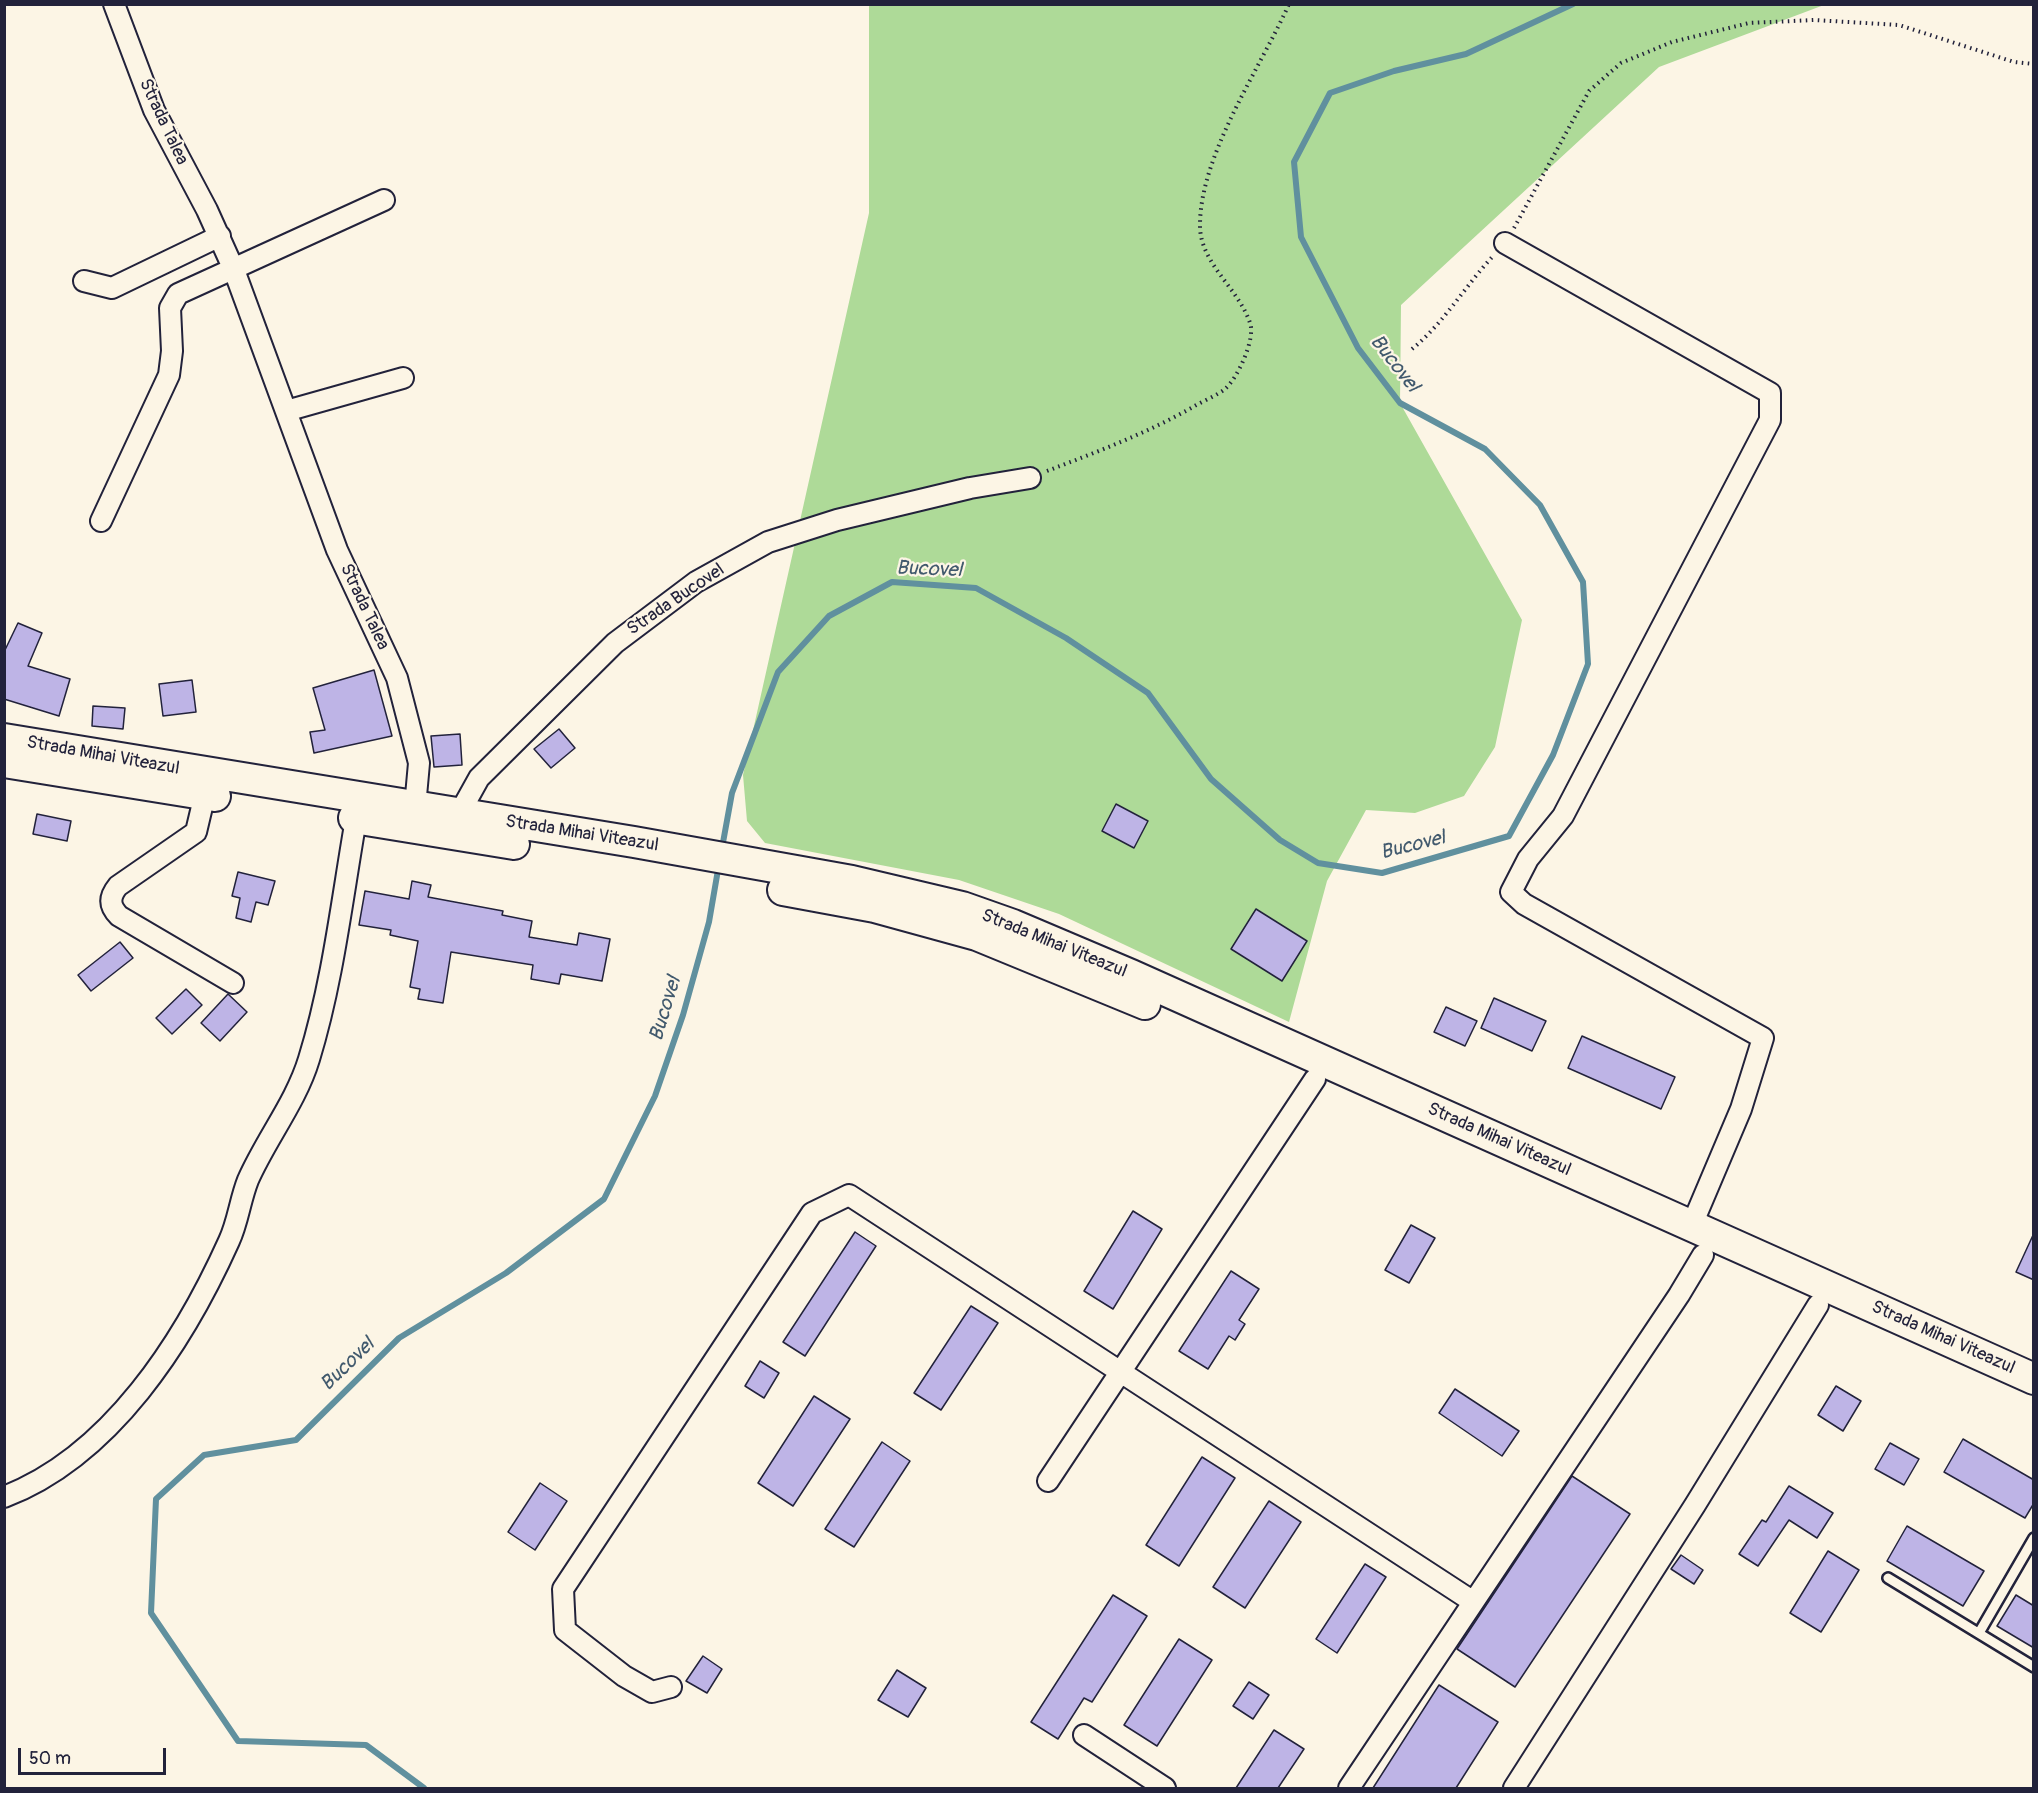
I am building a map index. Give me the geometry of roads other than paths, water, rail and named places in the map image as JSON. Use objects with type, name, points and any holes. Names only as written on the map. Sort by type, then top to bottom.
[{"type":"main road","name":"Strada Mihai Viteazul","points":[[4,740],[459,814],[632,852],[787,880],[915,895],[1013,925],[1131,975],[2034,1379]]},
{"type":"main road","name":"Strada Mihai Viteazul","points":[[4,762],[356,819],[632,852]]},
{"type":"main road","name":"Strada Mihai Viteazul","points":[[787,880],[977,935],[1138,1001],[1315,1078],[1703,1255],[2034,1401]]},
{"type":"street","name":"Strada Talea","points":[[114,4],[154,110],[220,236],[337,550],[397,678],[419,763],[415,807]]},
{"type":"street","points":[[101,521],[169,375],[172,351],[170,308],[178,294],[384,200]]},
{"type":"street","points":[[84,281],[112,288],[220,236]]},
{"type":"street","points":[[1505,243],[1770,393],[1770,420],[1765,430],[1563,816],[1528,859],[1511,892],[1524,904],[1763,1038],[1741,1109],[1691,1227]]},
{"type":"street","points":[[286,411],[403,378]]},
{"type":"street","name":"Strada Bucovel","points":[[459,814],[479,778],[615,643],[696,582],[768,542],[837,520],[970,488],[1030,478]]},
{"type":"street","points":[[205,794],[196,832],[118,886],[112,893],[111,904],[119,916],[233,983]]},
{"type":"street","points":[[4,1497],[34,1485],[81,1454],[124,1410],[176,1338],[205,1290],[230,1238],[248,1182],[298,1090],[309,1062],[322,1012],[356,819]]},
{"type":"street","points":[[1048,1481],[1315,1078]]},
{"type":"street","points":[[671,1688],[652,1692],[624,1676],[565,1630],[563,1589],[812,1213],[849,1195],[1472,1601]]},
{"type":"street","points":[[1349,1788],[1472,1601],[1679,1295],[1703,1255]]},
{"type":"street","points":[[1514,1788],[1695,1505],[1818,1305]]},
{"type":"street","points":[[1084,1735],[1165,1788]]},
{"type":"lane","points":[[1979,1633],[2034,1538]]},
{"type":"lane","points":[[1888,1578],[2034,1667]]},
{"type":"waterway","name":"Bucovel","points":[[722,848],[732,793],[778,672],[829,616],[892,582],[976,588],[1066,638],[1148,693],[1211,779],[1280,840],[1318,863],[1382,873],[1509,836],[1553,755],[1588,664],[1583,582],[1540,505],[1485,449],[1400,403],[1358,348],[1301,237],[1294,162],[1330,93],[1394,71],[1466,54],[1573,4]]},
{"type":"waterway","name":"Bucovel","points":[[424,1788],[366,1745],[238,1741],[151,1613],[156,1499],[204,1455],[296,1440],[399,1338],[506,1273],[604,1199],[655,1096],[683,1015],[709,922],[719,864]]}]
